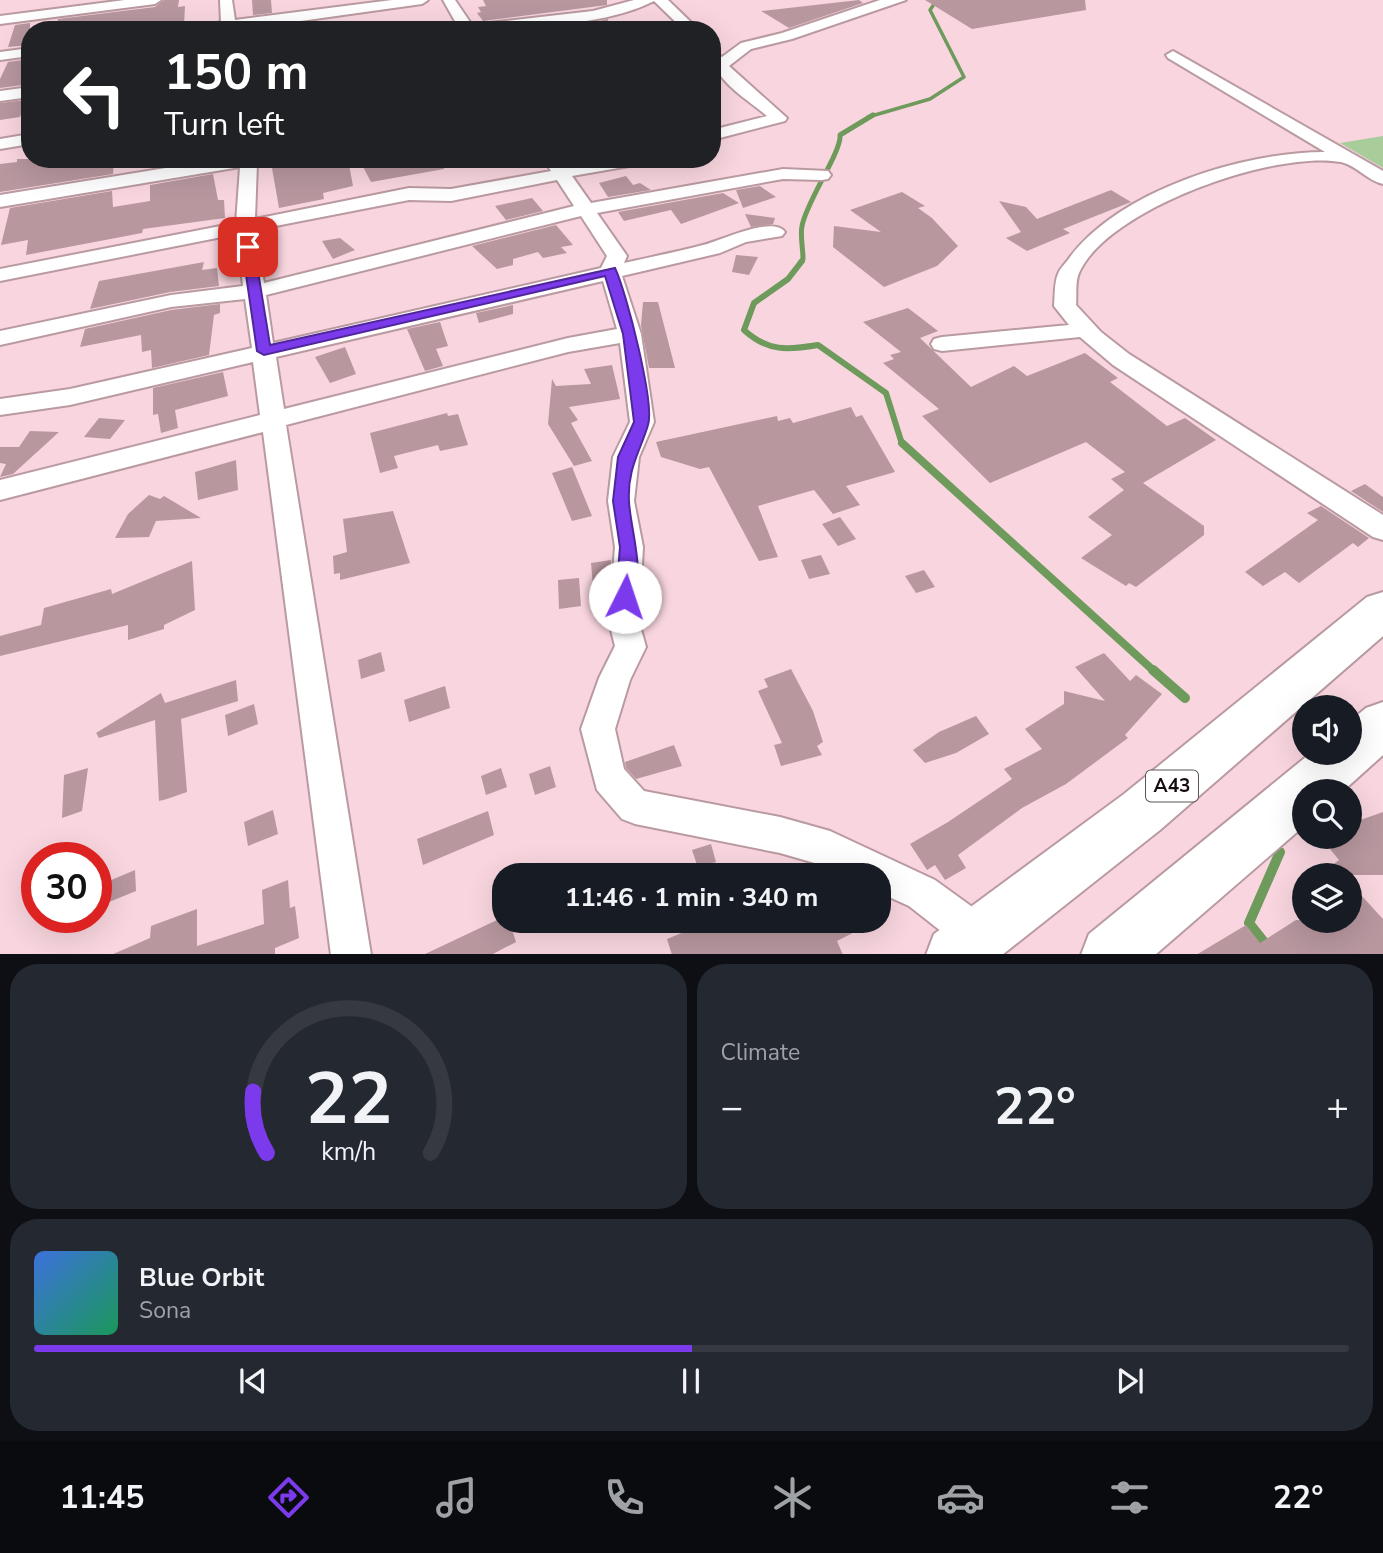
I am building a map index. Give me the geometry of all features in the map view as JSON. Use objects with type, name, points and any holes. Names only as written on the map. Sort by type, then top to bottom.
[{"type":"highway","name":"A43","points":[[967,945],[1142,812],[1383,610]]},
{"type":"highway","points":[[1319,779],[1383,724]]},
{"type":"highway","points":[[1110,954],[1292,802]]},
{"type":"street","points":[[1,22],[10,0]]},
{"type":"street","points":[[1,22],[155,0]]},
{"type":"street","points":[[226,0],[228,21]]},
{"type":"street","points":[[272,21],[422,0]]},
{"type":"street","points":[[450,0],[463,21]]},
{"type":"street","points":[[544,21],[594,15],[649,0]]},
{"type":"street","points":[[660,0],[682,21]]},
{"type":"street","points":[[721,67],[746,46],[788,36],[874,5],[900,0]]},
{"type":"street","points":[[0,56],[21,53]]},
{"type":"street","points":[[1173,55],[1383,179]]},
{"type":"street","points":[[721,71],[779,118],[721,133]]},
{"type":"street","points":[[0,96],[21,93]]},
{"type":"street","points":[[0,144],[21,140]]},
{"type":"street","points":[[1348,157],[1310,156],[1255,164],[1205,177],[1118,220],[1090,244],[1068,274],[1065,306],[1083,330],[1109,354],[1174,392],[1383,529]]},
{"type":"street","points":[[0,201],[196,168]]},
{"type":"street","points":[[249,168],[245,225],[351,954]]},
{"type":"street","points":[[0,275],[409,194],[451,195],[490,189],[550,168]]},
{"type":"street","points":[[557,168],[617,256],[610,271],[630,334],[642,422],[626,457],[621,501],[629,547],[624,622],[631,647],[615,678],[598,730],[609,778],[635,807],[780,835],[830,849],[922,893],[967,945]]},
{"type":"street","points":[[0,338],[171,301],[255,291],[587,209],[783,174],[822,175]]},
{"type":"street","points":[[0,407],[26,405],[50,396],[70,397],[610,271],[713,250],[742,237],[775,232]]},
{"type":"street","points":[[942,344],[1083,330]]},
{"type":"street","points":[[0,490],[275,422],[555,348],[630,334]]},
{"type":"green space","points":[[1383,136],[1383,168],[1340,143]]},
{"type":"building","points":[[164,0],[179,0],[178,7],[185,6],[184,21],[57,21],[58,19],[155,7]]},
{"type":"building","points":[[252,0],[271,0],[272,13],[253,15]]},
{"type":"building","points":[[483,0],[607,0],[607,5],[483,21],[477,13],[481,12],[478,7],[486,6]]},
{"type":"building","points":[[859,0],[863,3],[789,28],[761,11]]},
{"type":"building","points":[[925,0],[1085,0],[1086,10],[972,29]]},
{"type":"building","points":[[21,24],[21,46],[8,47],[15,25]]},
{"type":"building","points":[[21,60],[21,85],[0,88],[0,79],[8,62]]},
{"type":"building","points":[[21,101],[20,117],[0,120],[0,103]]},
{"type":"building","points":[[17,159],[21,159],[21,168],[113,168],[113,174],[0,192],[0,164],[17,162]]},
{"type":"building","points":[[272,168],[350,168],[353,186],[323,193],[324,199],[279,208]]},
{"type":"building","points":[[364,168],[444,168],[444,169],[371,182]]},
{"type":"building","points":[[213,174],[218,200],[224,200],[225,218],[143,229],[142,233],[26,255],[28,240],[1,245],[10,208],[112,191],[113,207],[150,201],[150,185]]},
{"type":"building","points":[[626,176],[633,185],[640,183],[651,190],[608,197],[599,183]]},
{"type":"building","points":[[760,186],[776,197],[743,208],[736,190]]},
{"type":"building","points":[[1111,190],[1131,202],[1063,229],[1070,233],[1027,251],[1006,238],[1021,232],[999,201],[1026,207],[1037,219]]},
{"type":"building","points":[[902,192],[925,206],[918,208],[932,218],[958,246],[937,266],[884,287],[833,247],[834,226],[881,232],[850,210]]},
{"type":"building","points":[[723,193],[739,203],[681,224],[671,210],[624,221],[618,212]]},
{"type":"building","points":[[532,198],[543,211],[506,220],[495,206]]},
{"type":"building","points":[[745,214],[775,218],[773,224],[751,227]]},
{"type":"building","points":[[556,225],[573,245],[561,247],[567,253],[543,258],[538,252],[513,259],[513,265],[497,269],[472,246]]},
{"type":"building","points":[[340,238],[355,250],[333,259],[322,241]]},
{"type":"building","points":[[736,255],[758,257],[749,275],[732,272]]},
{"type":"building","points":[[204,262],[202,270],[217,268],[219,286],[170,292],[90,309],[99,281]]},
{"type":"building","points":[[643,302],[658,302],[675,368],[649,368],[641,325]]},
{"type":"building","points":[[220,304],[220,313],[214,315],[209,355],[152,368],[151,350],[142,352],[141,335],[80,347],[85,329],[171,310]]},
{"type":"building","points":[[513,305],[513,314],[479,323],[476,313]]},
{"type":"building","points":[[908,308],[938,331],[920,338],[971,387],[1014,366],[1027,376],[1085,353],[1118,378],[1110,382],[1167,426],[1185,418],[1216,440],[1143,483],[1204,526],[1204,535],[1136,587],[1129,583],[1126,586],[1081,558],[1112,535],[1088,517],[1124,490],[1111,479],[1125,472],[1086,442],[990,483],[922,416],[939,409],[883,363],[894,359],[890,355],[901,352],[863,322]]},
{"type":"building","points":[[440,322],[448,346],[436,349],[443,366],[425,371],[407,329]]},
{"type":"building","points":[[345,347],[356,374],[330,383],[315,357]]},
{"type":"building","points":[[612,365],[620,399],[569,407],[578,420],[571,423],[592,461],[574,466],[548,424],[552,379],[556,386],[591,384],[584,369]]},
{"type":"building","points":[[223,372],[228,396],[175,410],[178,428],[161,433],[158,414],[153,415],[153,388]]},
{"type":"building","points":[[851,407],[856,417],[862,415],[895,472],[846,486],[860,505],[833,514],[814,490],[758,506],[778,557],[759,561],[709,467],[700,469],[661,457],[656,442],[777,416],[778,421],[790,418],[793,423]]},
{"type":"building","points":[[447,413],[448,416],[458,414],[468,445],[440,451],[438,445],[394,456],[398,468],[380,473],[370,433]]},
{"type":"building","points":[[99,418],[125,420],[110,439],[84,437]]},
{"type":"building","points":[[30,431],[59,432],[13,474],[0,477],[6,464],[0,463],[0,447],[19,447]]},
{"type":"building","points":[[236,460],[238,490],[198,500],[195,472]]},
{"type":"building","points":[[572,467],[592,516],[572,521],[552,473]]},
{"type":"building","points":[[1365,484],[1383,497],[1383,512],[1351,491]]},
{"type":"building","points":[[149,495],[160,499],[164,496],[201,518],[156,521],[149,537],[115,538],[128,514]]},
{"type":"building","points":[[1321,506],[1369,538],[1358,547],[1353,543],[1299,583],[1285,572],[1263,586],[1245,572],[1318,520],[1307,513]]},
{"type":"building","points":[[393,511],[410,563],[340,580],[340,573],[334,574],[333,556],[347,552],[343,519]]},
{"type":"building","points":[[840,517],[856,539],[838,546],[822,524]]},
{"type":"building","points":[[821,555],[830,574],[809,579],[801,560]]},
{"type":"building","points":[[611,560],[609,585],[593,587],[591,563]]},
{"type":"building","points":[[192,561],[195,610],[164,625],[164,629],[128,640],[128,625],[0,656],[0,636],[41,625],[44,608],[111,589],[112,594]]},
{"type":"building","points":[[924,570],[935,587],[916,593],[905,576]]},
{"type":"building","points":[[579,578],[581,606],[559,609],[558,580]]},
{"type":"building","points":[[381,652],[385,671],[361,679],[358,660]]},
{"type":"building","points":[[1104,653],[1130,681],[1136,675],[1162,694],[1125,735],[1128,738],[1066,784],[1022,808],[958,855],[966,868],[945,880],[935,865],[927,870],[910,844],[1012,779],[1004,769],[1042,749],[1025,729],[1064,704],[1064,691],[1105,701],[1075,667]]},
{"type":"building","points":[[791,669],[813,711],[823,742],[817,746],[822,755],[781,766],[774,745],[782,743],[758,691],[768,687],[764,679]]},
{"type":"building","points":[[236,680],[238,701],[181,719],[187,792],[159,801],[155,720],[99,738],[96,733],[161,693],[165,703]]},
{"type":"building","points":[[445,686],[450,708],[409,722],[404,700]]},
{"type":"building","points":[[254,704],[258,724],[228,736],[225,715]]},
{"type":"building","points":[[976,716],[989,734],[956,753],[925,763],[913,750],[939,732]]},
{"type":"building","points":[[674,745],[682,766],[636,779],[626,768],[625,762]]},
{"type":"building","points":[[550,766],[556,787],[535,795],[529,774]]},
{"type":"building","points":[[88,768],[82,811],[62,818],[64,775]]},
{"type":"building","points":[[501,768],[507,787],[486,795],[481,776]]},
{"type":"building","points":[[273,810],[278,834],[248,846],[244,822]]},
{"type":"building","points":[[488,811],[494,835],[423,865],[417,839]]},
{"type":"building","points":[[1383,812],[1383,875],[1362,875],[1362,863],[1335,863],[1339,860],[1330,849],[1362,849],[1362,819]]},
{"type":"building","points":[[711,844],[716,862],[696,863],[692,850]]},
{"type":"building","points":[[135,870],[136,891],[112,901],[112,880]]},
{"type":"building","points":[[288,880],[290,908],[295,906],[299,938],[275,948],[275,954],[113,954],[150,938],[151,926],[197,909],[197,946],[264,924],[262,890]]},
{"type":"building","points":[[1362,896],[1383,919],[1383,954],[1198,954],[1246,925],[1260,943],[1292,923],[1292,933],[1362,933]]},
{"type":"building","points":[[492,922],[492,933],[513,933],[516,942],[493,954],[425,954]]},
{"type":"building","points":[[682,933],[853,933],[837,941],[843,954],[672,954],[667,939]]},
{"type":"waterway","points":[[871,116],[930,99],[964,77],[930,10],[937,0]]},
{"type":"waterway","points":[[800,263],[803,259],[801,230],[805,216],[835,153],[840,135],[871,116]]},
{"type":"waterway","points":[[802,261],[788,279],[754,303],[744,330],[761,342],[779,348],[818,345],[886,393],[902,444]]},
{"type":"waterway","points":[[902,443],[1155,672]]},
{"type":"waterway","points":[[1153,670],[1185,698]]},
{"type":"waterway","points":[[1268,947],[1249,923],[1280,852]]},
{"type":"route","points":[[248,247],[264,351],[610,271],[630,334],[642,422],[626,457],[621,501],[629,547],[625,597]]}]
